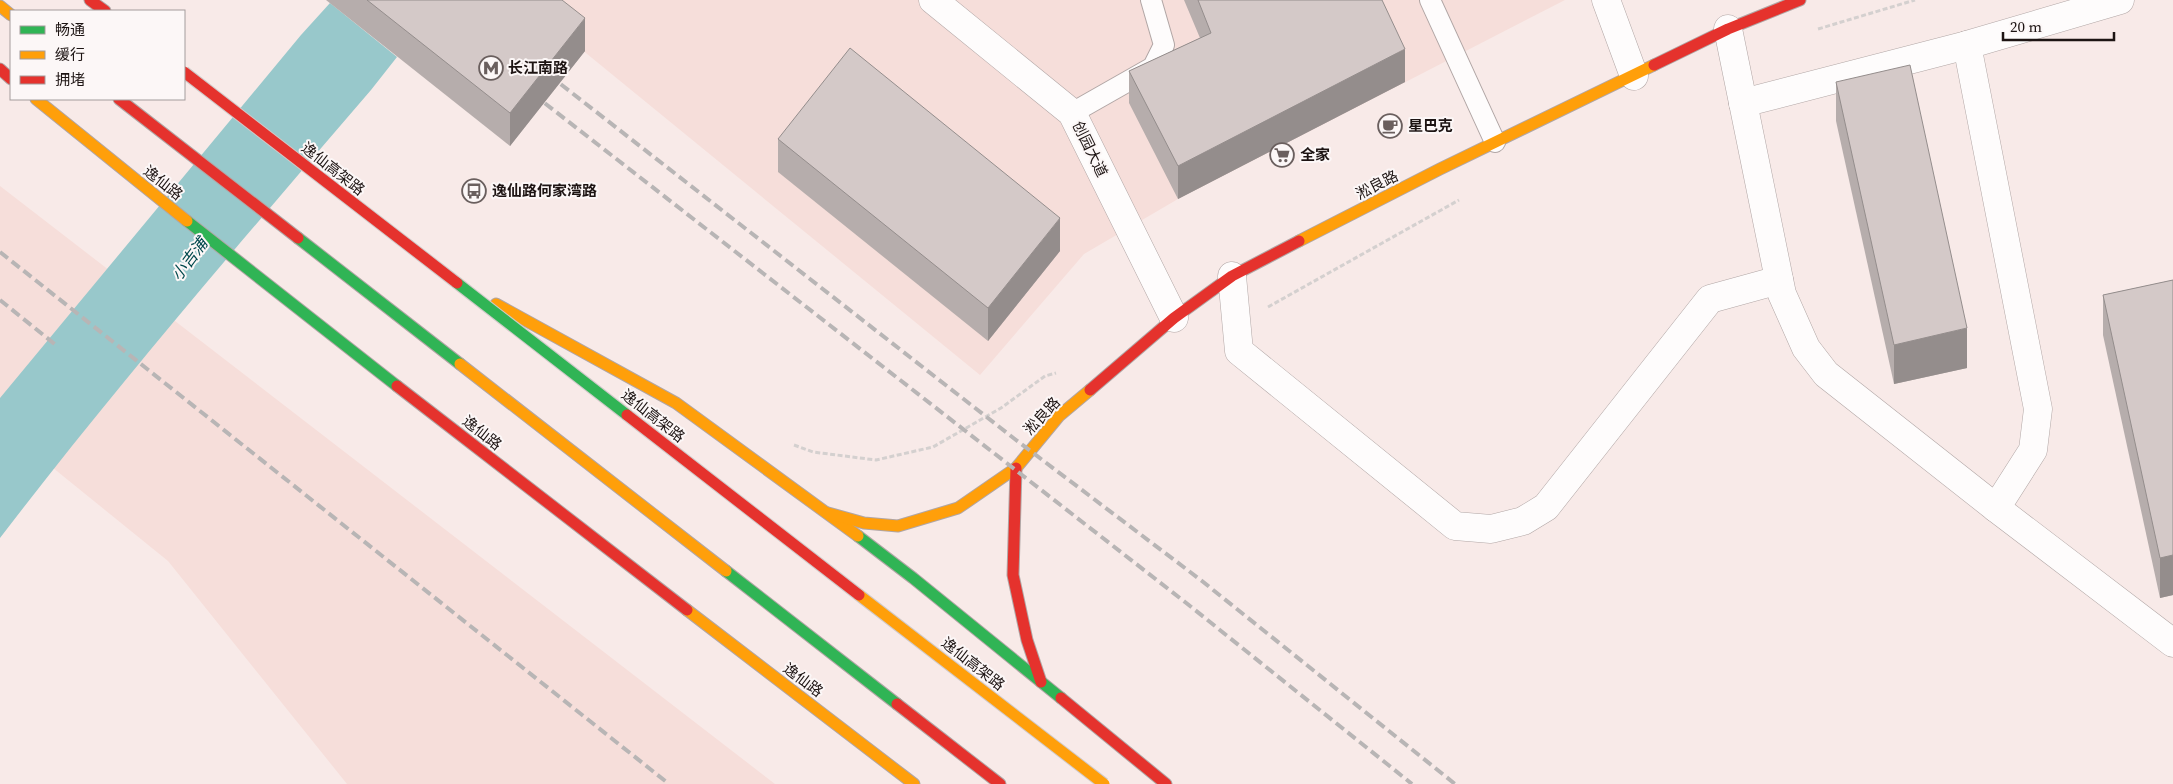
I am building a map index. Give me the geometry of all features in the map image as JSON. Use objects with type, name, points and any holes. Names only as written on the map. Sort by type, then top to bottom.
[{"type":"main road","points":[[90,0],[103,10]]},
{"type":"main road","points":[[100,0],[112,10]]},
{"type":"main road","name":"淞良路","points":[[828,513],[864,523],[898,526],[958,508],[1016,468],[1058,416],[1174,318],[1232,276],[1495,142],[1728,29],[1800,0]]},
{"type":"main road","points":[[0,6],[10,14]]},
{"type":"main road","points":[[0,69],[10,78]]},
{"type":"main road","points":[[185,73],[368,217],[437,261],[492,301],[765,524],[1096,784]]},
{"type":"main road","name":"逸仙高架路","points":[[185,73],[1104,784]]},
{"type":"main road","name":"逸仙路","points":[[37,100],[119,167],[509,474],[914,784]]},
{"type":"main road","points":[[120,100],[1000,784]]},
{"type":"main road","points":[[492,301],[676,403],[828,513],[913,578],[1166,784]]},
{"type":"main road","points":[[1016,468],[1013,575],[1027,640],[1041,682]]},
{"type":"street","name":"创园大道","points":[[933,0],[1072,113],[1174,318]]},
{"type":"street","points":[[1606,0],[1634,76]]},
{"type":"street","points":[[1743,103],[1967,45],[2120,0]]},
{"type":"street","points":[[1728,29],[1782,294],[1806,348],[1826,374],[2173,644]]},
{"type":"street","points":[[1967,45],[2038,409],[2033,450],[1996,508]]},
{"type":"street","points":[[1232,276],[1238,351],[1455,526],[1491,529],[1523,520],[1546,507],[1710,299],[1779,280]]},
{"type":"lane","points":[[1072,113],[1153,67],[1164,45],[1151,0]]},
{"type":"lane","points":[[1430,0],[1495,142]]},
{"type":"path","points":[[1814,31],[1915,0]]},
{"type":"path","points":[[1265,308],[1461,198]]},
{"type":"path","points":[[786,442],[813,452],[876,460],[933,447],[1001,408],[1045,376],[1064,371]]},
{"type":"shaded area","points":[[521,0],[1565,0],[1178,199],[1084,254],[980,375]]},
{"type":"shaded area","points":[[0,186],[775,784],[347,784],[168,561],[0,425]]},
{"type":"water","name":"小吉浦","points":[[330,3],[397,57],[136,368],[0,538],[0,398],[301,35]]},
{"type":"building","name":"长江南路","points":[[367,0],[562,0],[585,18],[510,113]]},
{"type":"building","points":[[1198,0],[1382,0],[1405,49],[1178,166],[1129,71],[1211,33]]},
{"type":"building","points":[[850,48],[1060,218],[988,308],[778,139]]},
{"type":"building","points":[[1910,65],[1967,328],[1894,345],[1836,82]]},
{"type":"building","points":[[2173,280],[2173,555],[2160,558],[2103,295]]},
{"type":"railway","points":[[549,75],[1016,440],[1202,581],[1455,784]]},
{"type":"railway","points":[[533,94],[1185,602],[1412,784]]},
{"type":"railway","points":[[0,252],[669,784]]},
{"type":"railway","points":[[0,300],[57,346]]},
{"type":"traffic: fast","points":[[187,221],[397,386]]},
{"type":"traffic: fast","points":[[298,238],[460,364]]},
{"type":"traffic: fast","points":[[457,283],[627,415]]},
{"type":"traffic: fast","points":[[858,536],[1061,698]]},
{"type":"traffic: fast","points":[[726,571],[897,704]]},
{"type":"traffic: slow","points":[[0,6],[10,14]]},
{"type":"traffic: slow","points":[[1299,241],[1440,169],[1654,65]]},
{"type":"traffic: slow","points":[[37,100],[187,221]]},
{"type":"traffic: slow","points":[[496,304],[676,403],[858,536]]},
{"type":"traffic: slow","points":[[460,364],[726,571]]},
{"type":"traffic: slow","points":[[828,513],[864,523],[898,526],[958,508],[1016,468],[1059,416],[1090,390]]},
{"type":"traffic: slow","points":[[859,595],[1104,784]]},
{"type":"traffic: slow","points":[[687,610],[914,784]]},
{"type":"traffic: jam","points":[[90,0],[104,10]]},
{"type":"traffic: jam","points":[[1654,65],[1728,29],[1800,0]]},
{"type":"traffic: jam","points":[[0,69],[10,78]]},
{"type":"traffic: jam","points":[[185,73],[457,283]]},
{"type":"traffic: jam","points":[[120,100],[298,238]]},
{"type":"traffic: jam","points":[[1090,390],[1174,318],[1232,276],[1299,241]]},
{"type":"traffic: jam","points":[[397,386],[687,610]]},
{"type":"traffic: jam","points":[[627,415],[859,595]]},
{"type":"traffic: jam","points":[[1016,468],[1013,575],[1027,640],[1041,682]]},
{"type":"traffic: jam","points":[[1061,698],[1166,784]]},
{"type":"traffic: jam","points":[[897,704],[1000,784]]},
{"type":"place","name":"长江南路","points":[[491,68]]},
{"type":"place","name":"星巴克","points":[[1390,126]]},
{"type":"place","name":"全家","points":[[1282,155]]},
{"type":"place","name":"逸仙路何家湾路","points":[[474,191]]}]
